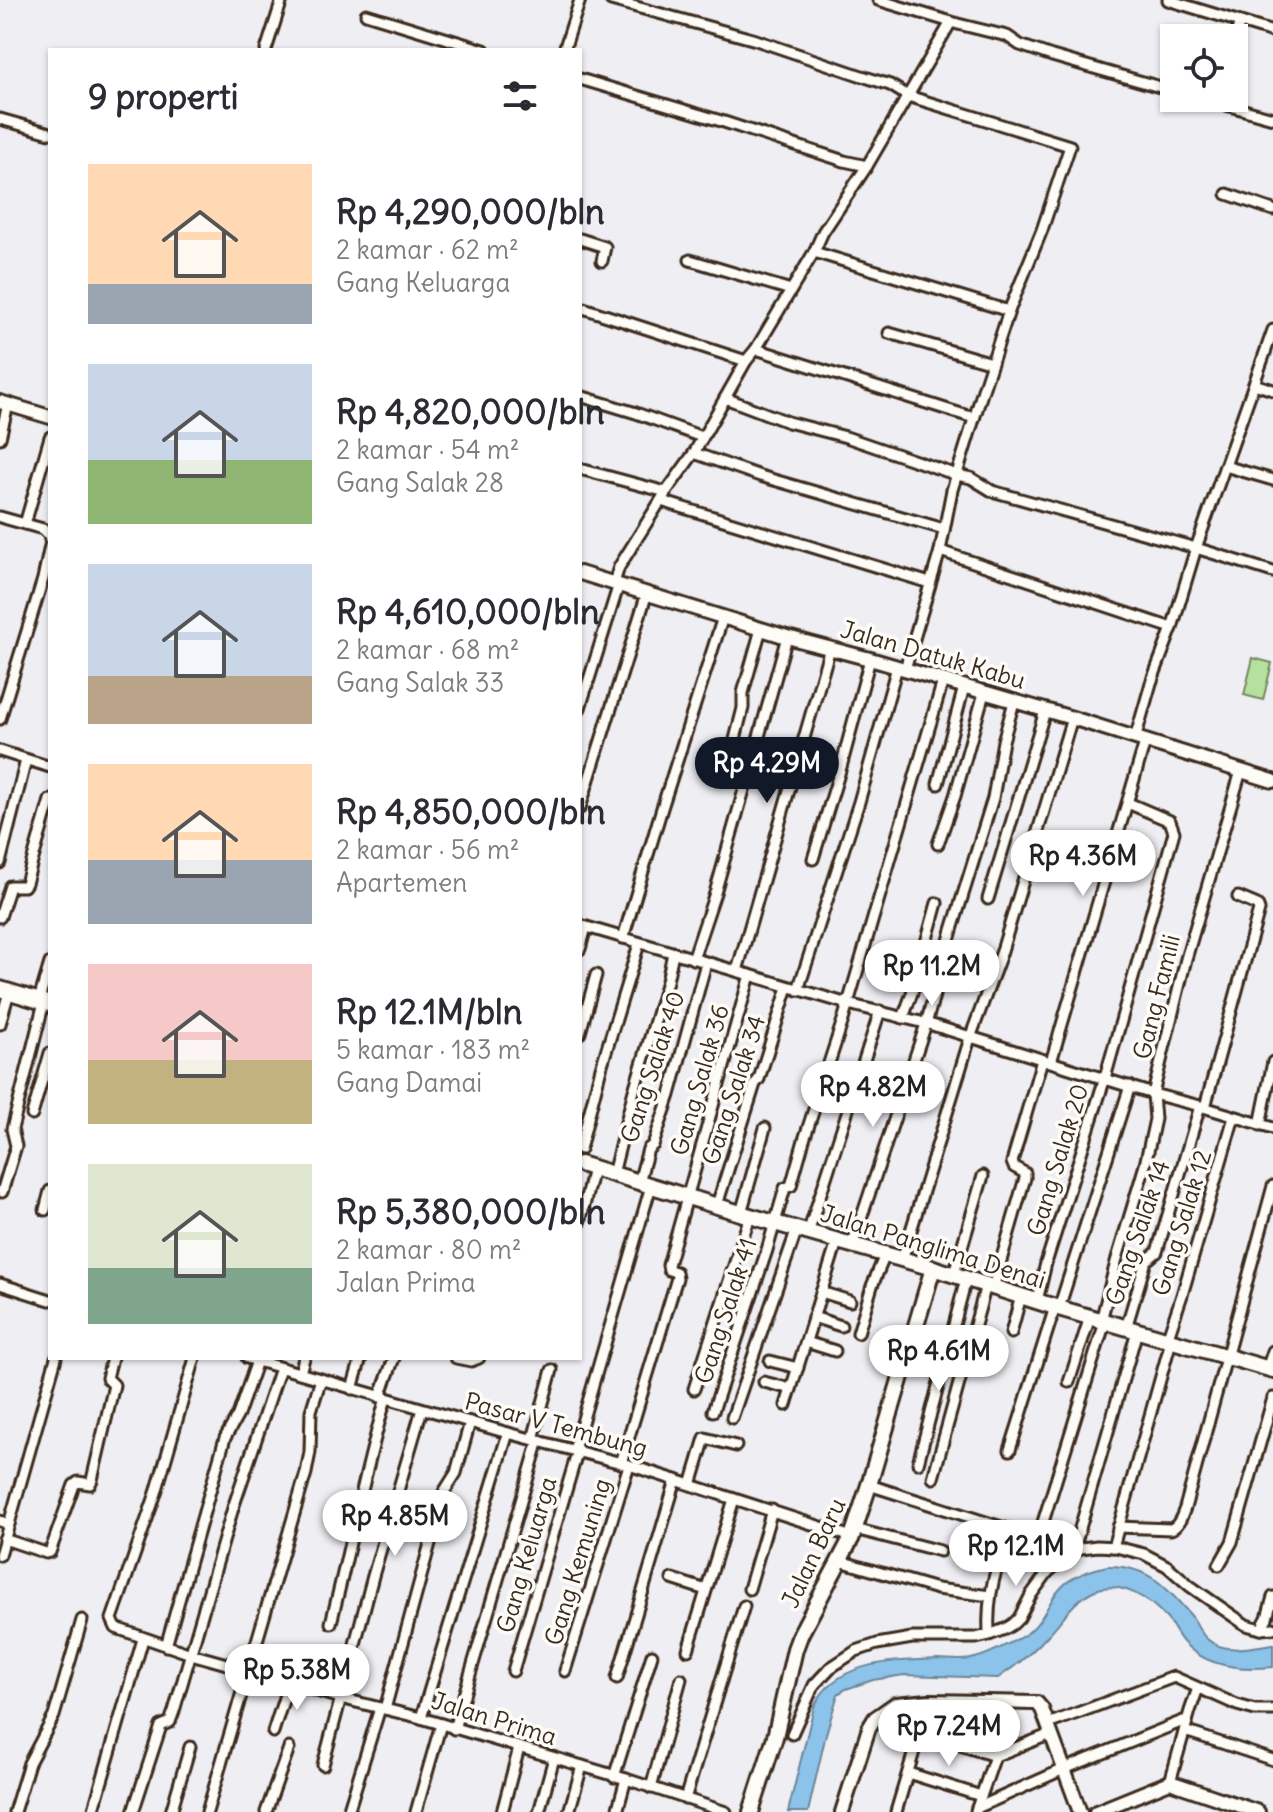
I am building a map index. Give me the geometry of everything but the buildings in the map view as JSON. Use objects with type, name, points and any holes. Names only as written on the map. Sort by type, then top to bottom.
[{"type":"main road","points":[[5,990],[44,1002]]},
{"type":"main road","name":"Jalan Panglima Denai","points":[[587,1166],[1270,1370]]},
{"type":"main road","name":"Jalan Baru","points":[[751,1812],[775,1737],[795,1649],[853,1533],[933,1268]]},
{"type":"street","points":[[267,48],[282,0]]},
{"type":"street","points":[[565,48],[580,0]]},
{"type":"street","points":[[611,0],[756,40],[874,79],[908,96]]},
{"type":"street","points":[[878,0],[1007,36],[1020,45],[1052,56],[1160,87]]},
{"type":"street","points":[[1168,0],[1273,32]]},
{"type":"street","points":[[366,14],[477,48]]},
{"type":"street","points":[[582,701],[616,579],[951,22]]},
{"type":"street","points":[[582,80],[867,166]]},
{"type":"street","name":"Gang Salak 34","points":[[717,1205],[755,1084],[793,988],[905,664],[940,551],[974,418],[1009,311],[1042,230],[1070,146],[908,96]]},
{"type":"street","points":[[1248,110],[1273,118]]},
{"type":"street","points":[[0,119],[48,132]]},
{"type":"street","points":[[1227,194],[1273,210]]},
{"type":"street","points":[[582,240],[605,247],[602,261]]},
{"type":"street","points":[[814,252],[1009,311]]},
{"type":"street","points":[[690,260],[791,290]]},
{"type":"street","points":[[582,308],[746,361]]},
{"type":"street","points":[[933,1478],[989,1286],[1025,1178],[1025,1173],[1014,1167],[1012,1162],[1128,803],[1151,683],[1273,330]]},
{"type":"street","points":[[889,333],[992,363]]},
{"type":"street","points":[[756,349],[974,418]]},
{"type":"street","points":[[1254,384],[1273,390]]},
{"type":"street","points":[[582,397],[702,437]]},
{"type":"street","points":[[725,398],[788,422],[846,437],[971,478],[992,491],[1273,572]]},
{"type":"street","points":[[0,438],[4,403],[48,416]]},
{"type":"street","points":[[25,524],[48,444]]},
{"type":"street","points":[[694,453],[760,476],[944,529]]},
{"type":"street","points":[[1225,466],[1273,480]]},
{"type":"street","points":[[582,470],[930,583]]},
{"type":"street","points":[[0,518],[43,529],[48,534]]},
{"type":"street","points":[[940,551],[1172,628]]},
{"type":"street","points":[[0,719],[48,553]]},
{"type":"street","name":"Jalan Datuk Kabu","points":[[582,573],[616,579],[647,593],[787,637],[870,659],[905,664],[943,681],[1273,781]]},
{"type":"street","points":[[582,802],[647,593]]},
{"type":"street","points":[[623,938],[723,617]]},
{"type":"street","points":[[731,755],[743,708],[743,693],[761,629]]},
{"type":"street","points":[[693,959],[715,893],[787,637]]},
{"type":"street","points":[[737,971],[830,648]]},
{"type":"street","points":[[813,859],[870,659]]},
{"type":"street","name":"Gang Salak 41","points":[[713,1411],[785,1188],[791,1186],[943,681]]},
{"type":"street","points":[[938,784],[964,687]]},
{"type":"street","points":[[938,844],[984,693]]},
{"type":"street","points":[[786,1405],[821,1292],[845,1244],[926,1024],[993,798],[1003,741],[1014,702]]},
{"type":"street","points":[[988,899],[1045,711]]},
{"type":"street","points":[[902,1260],[970,1038],[1001,954],[1072,718]]},
{"type":"street","points":[[0,751],[48,766]]},
{"type":"street","points":[[0,863],[26,760]]},
{"type":"street","name":"Gang Famili","points":[[1098,1320],[1145,1165],[1155,1119],[1153,1094],[1186,959],[1241,771]]},
{"type":"street","name":"Gang Salak 20","points":[[1037,1301],[1046,1263],[1105,1078],[1174,832],[1170,821],[1128,803]]},
{"type":"street","points":[[0,917],[10,886],[24,886],[26,883],[48,808]]},
{"type":"street","name":"Gang Salak 14","points":[[1074,1549],[1146,1261],[1157,1252],[1259,910],[1257,905],[1238,897]]},
{"type":"street","points":[[903,1018],[937,903]]},
{"type":"street","points":[[583,926],[1273,1128]]},
{"type":"street","points":[[582,1141],[639,944]]},
{"type":"street","points":[[613,1174],[673,953]]},
{"type":"street","name":"Gang Salak 40","points":[[576,1450],[645,1184],[648,1149],[653,1145],[670,1095],[706,963]]},
{"type":"street","points":[[582,1026],[596,975]]},
{"type":"street","name":"Gang Salak 36","points":[[625,1464],[677,1278],[676,1272],[669,1270],[668,1265],[750,975]]},
{"type":"street","points":[[2,1192],[16,1146],[12,1129],[48,976]]},
{"type":"street","points":[[0,1024],[5,990]]},
{"type":"street","points":[[732,1418],[880,1011]]},
{"type":"street","points":[[32,1115],[48,1060]]},
{"type":"street","points":[[1260,1125],[1273,1062]]},
{"type":"street","points":[[1010,1450],[1130,1086]]},
{"type":"street","name":"Gang Salak 12","points":[[1113,1547],[1234,1117]]},
{"type":"street","points":[[694,1389],[746,1214],[765,1128]]},
{"type":"street","points":[[582,1207],[587,1166]]},
{"type":"street","points":[[918,1463],[983,1176]]},
{"type":"street","points":[[1118,1527],[1171,1529],[1177,1525],[1185,1508],[1273,1186]]},
{"type":"street","points":[[45,1210],[48,1199]]},
{"type":"street","points":[[858,1333],[885,1255]]},
{"type":"street","points":[[0,1284],[48,1299]]},
{"type":"street","points":[[821,1292],[850,1301]]},
{"type":"street","points":[[1011,1333],[1021,1296]]},
{"type":"street","points":[[813,1317],[841,1326]]},
{"type":"street","points":[[1069,1382],[1098,1320]]},
{"type":"street","points":[[869,1485],[1036,1538],[1053,1492],[1098,1320]]},
{"type":"street","points":[[806,1342],[835,1351]]},
{"type":"street","points":[[1270,1370],[1273,1351]]},
{"type":"street","points":[[0,1555],[4,1522],[55,1360]]},
{"type":"street","points":[[4,1539],[50,1552],[74,1485],[78,1482],[90,1484],[92,1480],[114,1385],[107,1378],[112,1360]]},
{"type":"street","name":"Jalan Prima","points":[[194,1360],[156,1493],[112,1619],[122,1632],[626,1779],[726,1812]]},
{"type":"street","points":[[166,1646],[225,1438],[238,1415],[254,1360]]},
{"type":"street","name":"Pasar V Tembung","points":[[257,1360],[625,1464],[853,1533],[940,1551]]},
{"type":"street","points":[[300,1373],[303,1360]]},
{"type":"street","points":[[352,1389],[360,1360]]},
{"type":"street","points":[[331,1623],[393,1360]]},
{"type":"street","points":[[770,1361],[798,1368]]},
{"type":"street","points":[[133,1812],[161,1726],[170,1722],[174,1711],[233,1508],[280,1368]]},
{"type":"street","points":[[454,1729],[536,1440],[552,1370]]},
{"type":"street","points":[[207,1812],[306,1473],[311,1411],[321,1379]]},
{"type":"street","points":[[764,1382],[791,1389]]},
{"type":"street","points":[[1219,1565],[1232,1542],[1273,1398]]},
{"type":"street","points":[[323,1765],[373,1576],[422,1409]]},
{"type":"street","points":[[348,1812],[383,1709],[444,1492],[456,1473],[470,1422]]},
{"type":"street","points":[[421,1718],[508,1433]]},
{"type":"street","points":[[691,1485],[705,1438],[736,1446]]},
{"type":"street","name":"Gang Keluarga","points":[[513,1671],[576,1450]]},
{"type":"street","name":"Gang Kemuning","points":[[565,1671],[625,1464]]},
{"type":"street","points":[[617,1678],[676,1480]]},
{"type":"street","points":[[688,1650],[734,1499]]},
{"type":"street","points":[[749,1589],[772,1510]]},
{"type":"street","points":[[989,1635],[990,1596],[1011,1530]]},
{"type":"street","points":[[792,1734],[814,1685],[830,1668],[856,1651],[877,1644],[912,1638],[976,1638],[1013,1624],[1047,1573],[1074,1549],[1130,1549],[1154,1559],[1246,1625],[1273,1628]]},
{"type":"street","points":[[840,1561],[937,1589],[990,1596]]},
{"type":"street","points":[[672,1579],[706,1590]]},
{"type":"street","points":[[1261,1629],[1273,1597]]},
{"type":"street","points":[[685,1799],[744,1606]]},
{"type":"street","points":[[14,1812],[29,1763],[54,1716],[82,1620]]},
{"type":"street","points":[[93,1812],[143,1639]]},
{"type":"street","points":[[614,1777],[652,1655]]},
{"type":"street","points":[[920,1732],[995,1756],[1050,1729],[1172,1678],[1246,1708],[1273,1710]]},
{"type":"street","points":[[651,1788],[681,1679]]},
{"type":"street","points":[[273,1732],[289,1682]]},
{"type":"street","points":[[1170,1782],[1198,1688]]},
{"type":"street","points":[[896,1812],[929,1701]]},
{"type":"street","points":[[842,1812],[866,1733],[875,1718],[895,1704],[929,1701],[1037,1703],[1050,1729],[1080,1812]]},
{"type":"street","points":[[976,1810],[995,1756],[1007,1703]]},
{"type":"street","points":[[976,1810],[1064,1769],[1187,1721]]},
{"type":"street","points":[[416,1812],[441,1724]]},
{"type":"street","points":[[1184,1732],[1271,1759],[1273,1747]]},
{"type":"street","points":[[171,1812],[190,1747]]},
{"type":"street","points":[[266,1812],[289,1748]]},
{"type":"street","points":[[502,1812],[519,1748]]},
{"type":"street","points":[[539,1812],[554,1758]]},
{"type":"street","points":[[569,1812],[582,1766]]},
{"type":"street","points":[[908,1773],[981,1796]]},
{"type":"street","points":[[617,1812],[626,1779]]},
{"type":"street","points":[[1096,1812],[1122,1807],[1170,1782],[1258,1812]]},
{"type":"green space","points":[[1253,658],[1272,663],[1263,700],[1244,695]]},
{"type":"water","points":[[1107,1566],[1134,1569],[1156,1580],[1175,1597],[1205,1637],[1214,1644],[1239,1649],[1273,1644],[1273,1667],[1227,1666],[1205,1659],[1186,1645],[1161,1612],[1144,1598],[1124,1589],[1103,1588],[1086,1595],[1074,1605],[1031,1652],[998,1678],[904,1675],[873,1680],[838,1694],[808,1812],[788,1812],[814,1707],[836,1680],[867,1666],[903,1661],[966,1660],[990,1653],[1030,1631],[1067,1582]]}]
